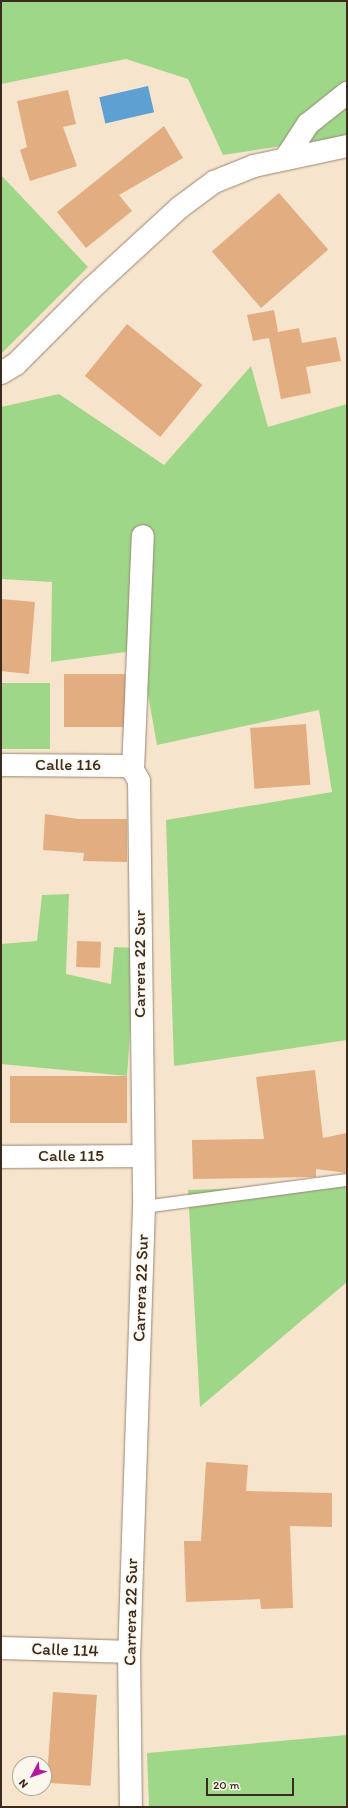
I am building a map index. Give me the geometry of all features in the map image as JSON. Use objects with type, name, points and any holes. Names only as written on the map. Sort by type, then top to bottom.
[{"type":"street","points":[[285,159],[308,124],[347,93]]},
{"type":"street","points":[[8,369],[91,289],[179,208],[214,182],[254,166],[347,146]]},
{"type":"street","points":[[133,770],[143,536]]},
{"type":"street","name":"Calle 116","points":[[1,765],[126,766],[133,770]]},
{"type":"street","name":"Carrera 22 Sur","points":[[130,1807],[129,1652],[144,1207],[142,1156],[139,781],[133,770]]},
{"type":"street","name":"Calle 115","points":[[1,1157],[142,1156]]},
{"type":"street","name":"Calle 114","points":[[1,1648],[129,1652]]},
{"type":"lane","points":[[144,1207],[347,1180]]},
{"type":"green space","points":[[1,1],[347,1],[347,136],[223,155],[188,79],[126,59],[1,84]]},
{"type":"green space","points":[[1,175],[88,267],[1,354]]},
{"type":"green space","points":[[251,366],[268,427],[347,404],[347,1040],[174,1066],[166,820],[332,792],[319,710],[157,745],[140,650],[51,662],[52,582],[1,579],[1,407],[59,394],[164,465]]},
{"type":"green space","points":[[1,683],[50,683],[50,749],[1,749]]},
{"type":"green space","points":[[69,894],[66,974],[111,984],[114,947],[136,948],[127,1076],[1,1064],[1,944],[37,941],[42,895]]},
{"type":"green space","points":[[347,1184],[347,1282],[200,1407],[188,1190]]},
{"type":"green space","points":[[347,1735],[347,1807],[149,1807],[147,1753]]},
{"type":"water","points":[[148,86],[154,112],[105,124],[99,97]]},
{"type":"building","points":[[68,90],[76,124],[63,127],[77,166],[30,181],[20,150],[27,147],[17,101]]},
{"type":"building","points":[[164,126],[183,158],[119,195],[132,211],[86,248],[57,212]]},
{"type":"building","points":[[279,193],[328,250],[261,308],[212,251]]},
{"type":"building","points":[[274,310],[278,332],[299,328],[302,343],[336,337],[341,361],[306,367],[311,393],[281,399],[269,338],[253,341],[247,315]]},
{"type":"building","points":[[127,324],[202,385],[160,437],[85,376]]},
{"type":"building","points":[[1,599],[35,602],[29,674],[1,671]]},
{"type":"building","points":[[64,674],[125,674],[125,727],[64,727]]},
{"type":"building","points":[[306,724],[310,785],[254,789],[250,728]]},
{"type":"building","points":[[45,814],[78,819],[127,819],[127,862],[83,861],[84,853],[43,850]]},
{"type":"building","points":[[77,941],[101,942],[100,968],[76,967]]},
{"type":"building","points":[[315,1070],[323,1138],[347,1133],[347,1173],[316,1169],[316,1177],[193,1179],[192,1140],[264,1139],[256,1077]]},
{"type":"building","points":[[10,1076],[127,1076],[127,1123],[10,1123]]},
{"type":"building","points":[[206,1462],[248,1465],[246,1491],[332,1493],[332,1527],[290,1526],[293,1608],[261,1609],[260,1599],[186,1602],[184,1541],[201,1541]]},
{"type":"building","points":[[53,1692],[97,1695],[91,1786],[52,1783],[52,1756],[49,1756]]}]
